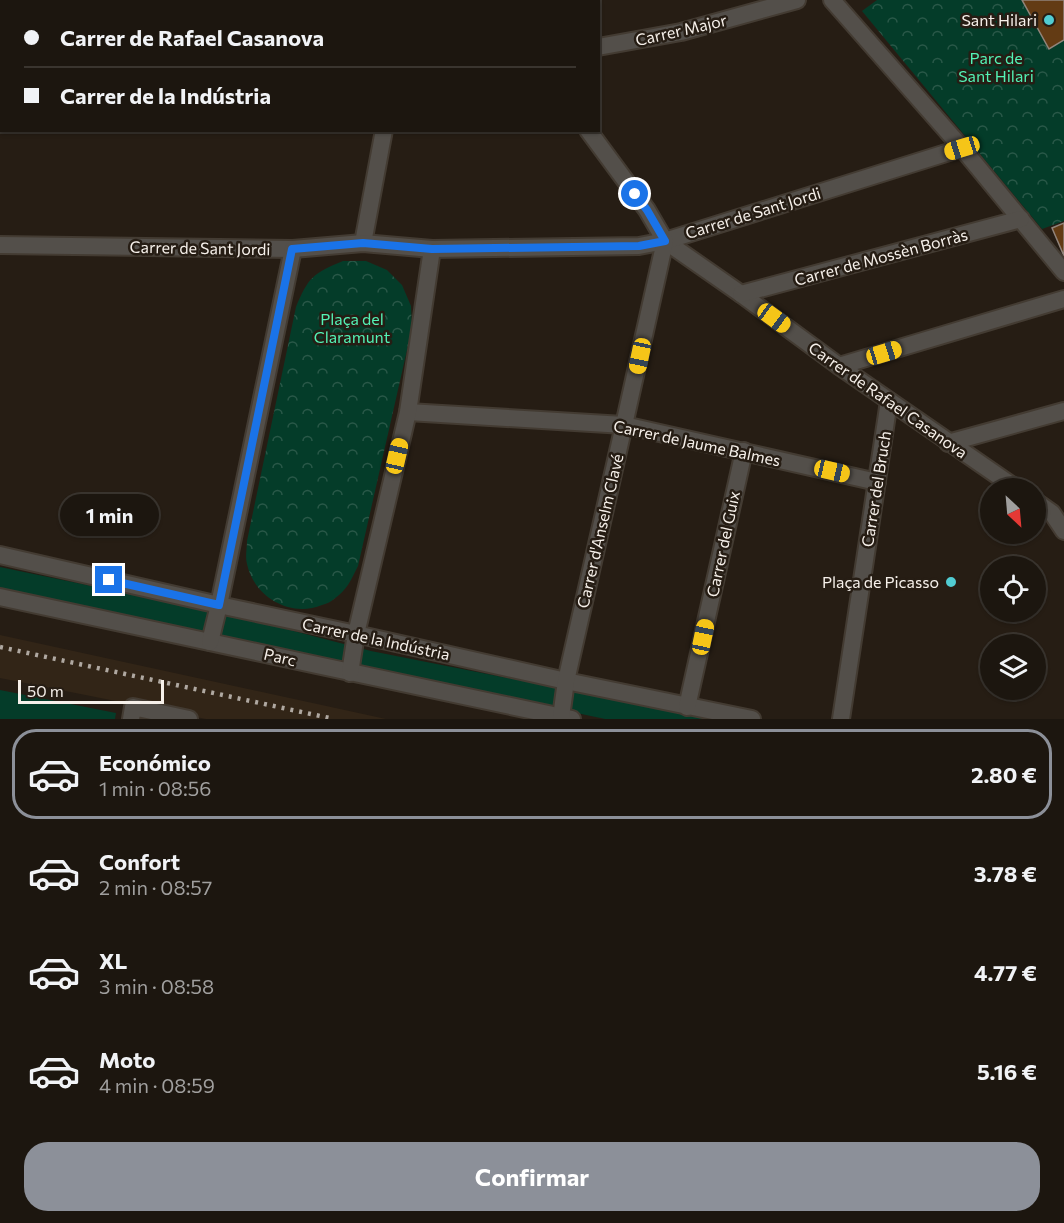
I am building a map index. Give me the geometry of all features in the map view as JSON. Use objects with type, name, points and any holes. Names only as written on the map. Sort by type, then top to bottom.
[{"type":"street","name":"Carrer Major","points":[[600,47],[681,32],[797,0]]},
{"type":"street","points":[[832,0],[962,148],[1064,272]]},
{"type":"street","points":[[363,243],[384,132]]},
{"type":"street","name":"Carrer de Rafael Casanova","points":[[589,132],[647,210],[665,241],[1000,478]]},
{"type":"street","name":"Carrer de Sant Jordi","points":[[0,245],[292,249],[363,243],[432,249],[639,246],[665,241],[962,148]]},
{"type":"street","name":"Carrer de Mossèn Borràs","points":[[741,294],[1021,219]]},
{"type":"street","name":"Carrer d'Anselm Clavé","points":[[566,718],[566,681],[665,241]]},
{"type":"street","points":[[0,597],[210,642],[292,249]]},
{"type":"street","points":[[432,249],[408,412],[356,634],[350,673],[566,718]]},
{"type":"street","points":[[839,366],[1064,299]]},
{"type":"street","name":"Carrer del Bruch","points":[[841,719],[889,401]]},
{"type":"street","points":[[948,443],[1064,411]]},
{"type":"street","name":"Carrer de Jaume Balmes","points":[[408,412],[624,425],[877,482]]},
{"type":"street","name":"Carrer del Guix","points":[[687,706],[744,452]]},
{"type":"street","points":[[1058,511],[1064,531]]},
{"type":"street","name":"Carrer de la Indústria","points":[[0,555],[566,681],[752,719]]},
{"type":"street","name":"Parc","points":[[210,642],[350,673]]},
{"type":"street","points":[[132,713],[189,719]]},
{"type":"shaded area","points":[[0,635],[386,719],[206,719],[0,678]]},
{"type":"green space","name":"Parc de Sant Hilari","points":[[877,0],[1064,0],[1064,221],[1042,229],[862,11]]},
{"type":"green space","name":"Plaça del Claramunt","points":[[343,261],[366,261],[387,270],[402,285],[411,306],[412,328],[358,566],[351,580],[338,596],[325,604],[298,609],[275,602],[257,586],[247,564],[247,541],[296,307],[304,289],[318,273]]},
{"type":"green space","points":[[0,567],[236,616],[371,651],[716,719],[605,719],[0,591]]},
{"type":"green space","points":[[0,690],[116,713],[115,719],[0,719]]},
{"type":"building","name":"Sant Hilari","points":[[1022,0],[1064,0],[1064,40],[1049,49]]},
{"type":"building","points":[[1064,223],[1064,256],[1052,228]]},
{"type":"railway","points":[[0,647],[334,719]]},
{"type":"place","name":"Sant Hilari","points":[[1049,20]]},
{"type":"place","name":"Plaça de Picasso","points":[[951,582]]},
{"type":"route","points":[[109,580],[219,605],[292,249],[363,243],[432,249],[639,246],[665,241],[635,194]]}]
